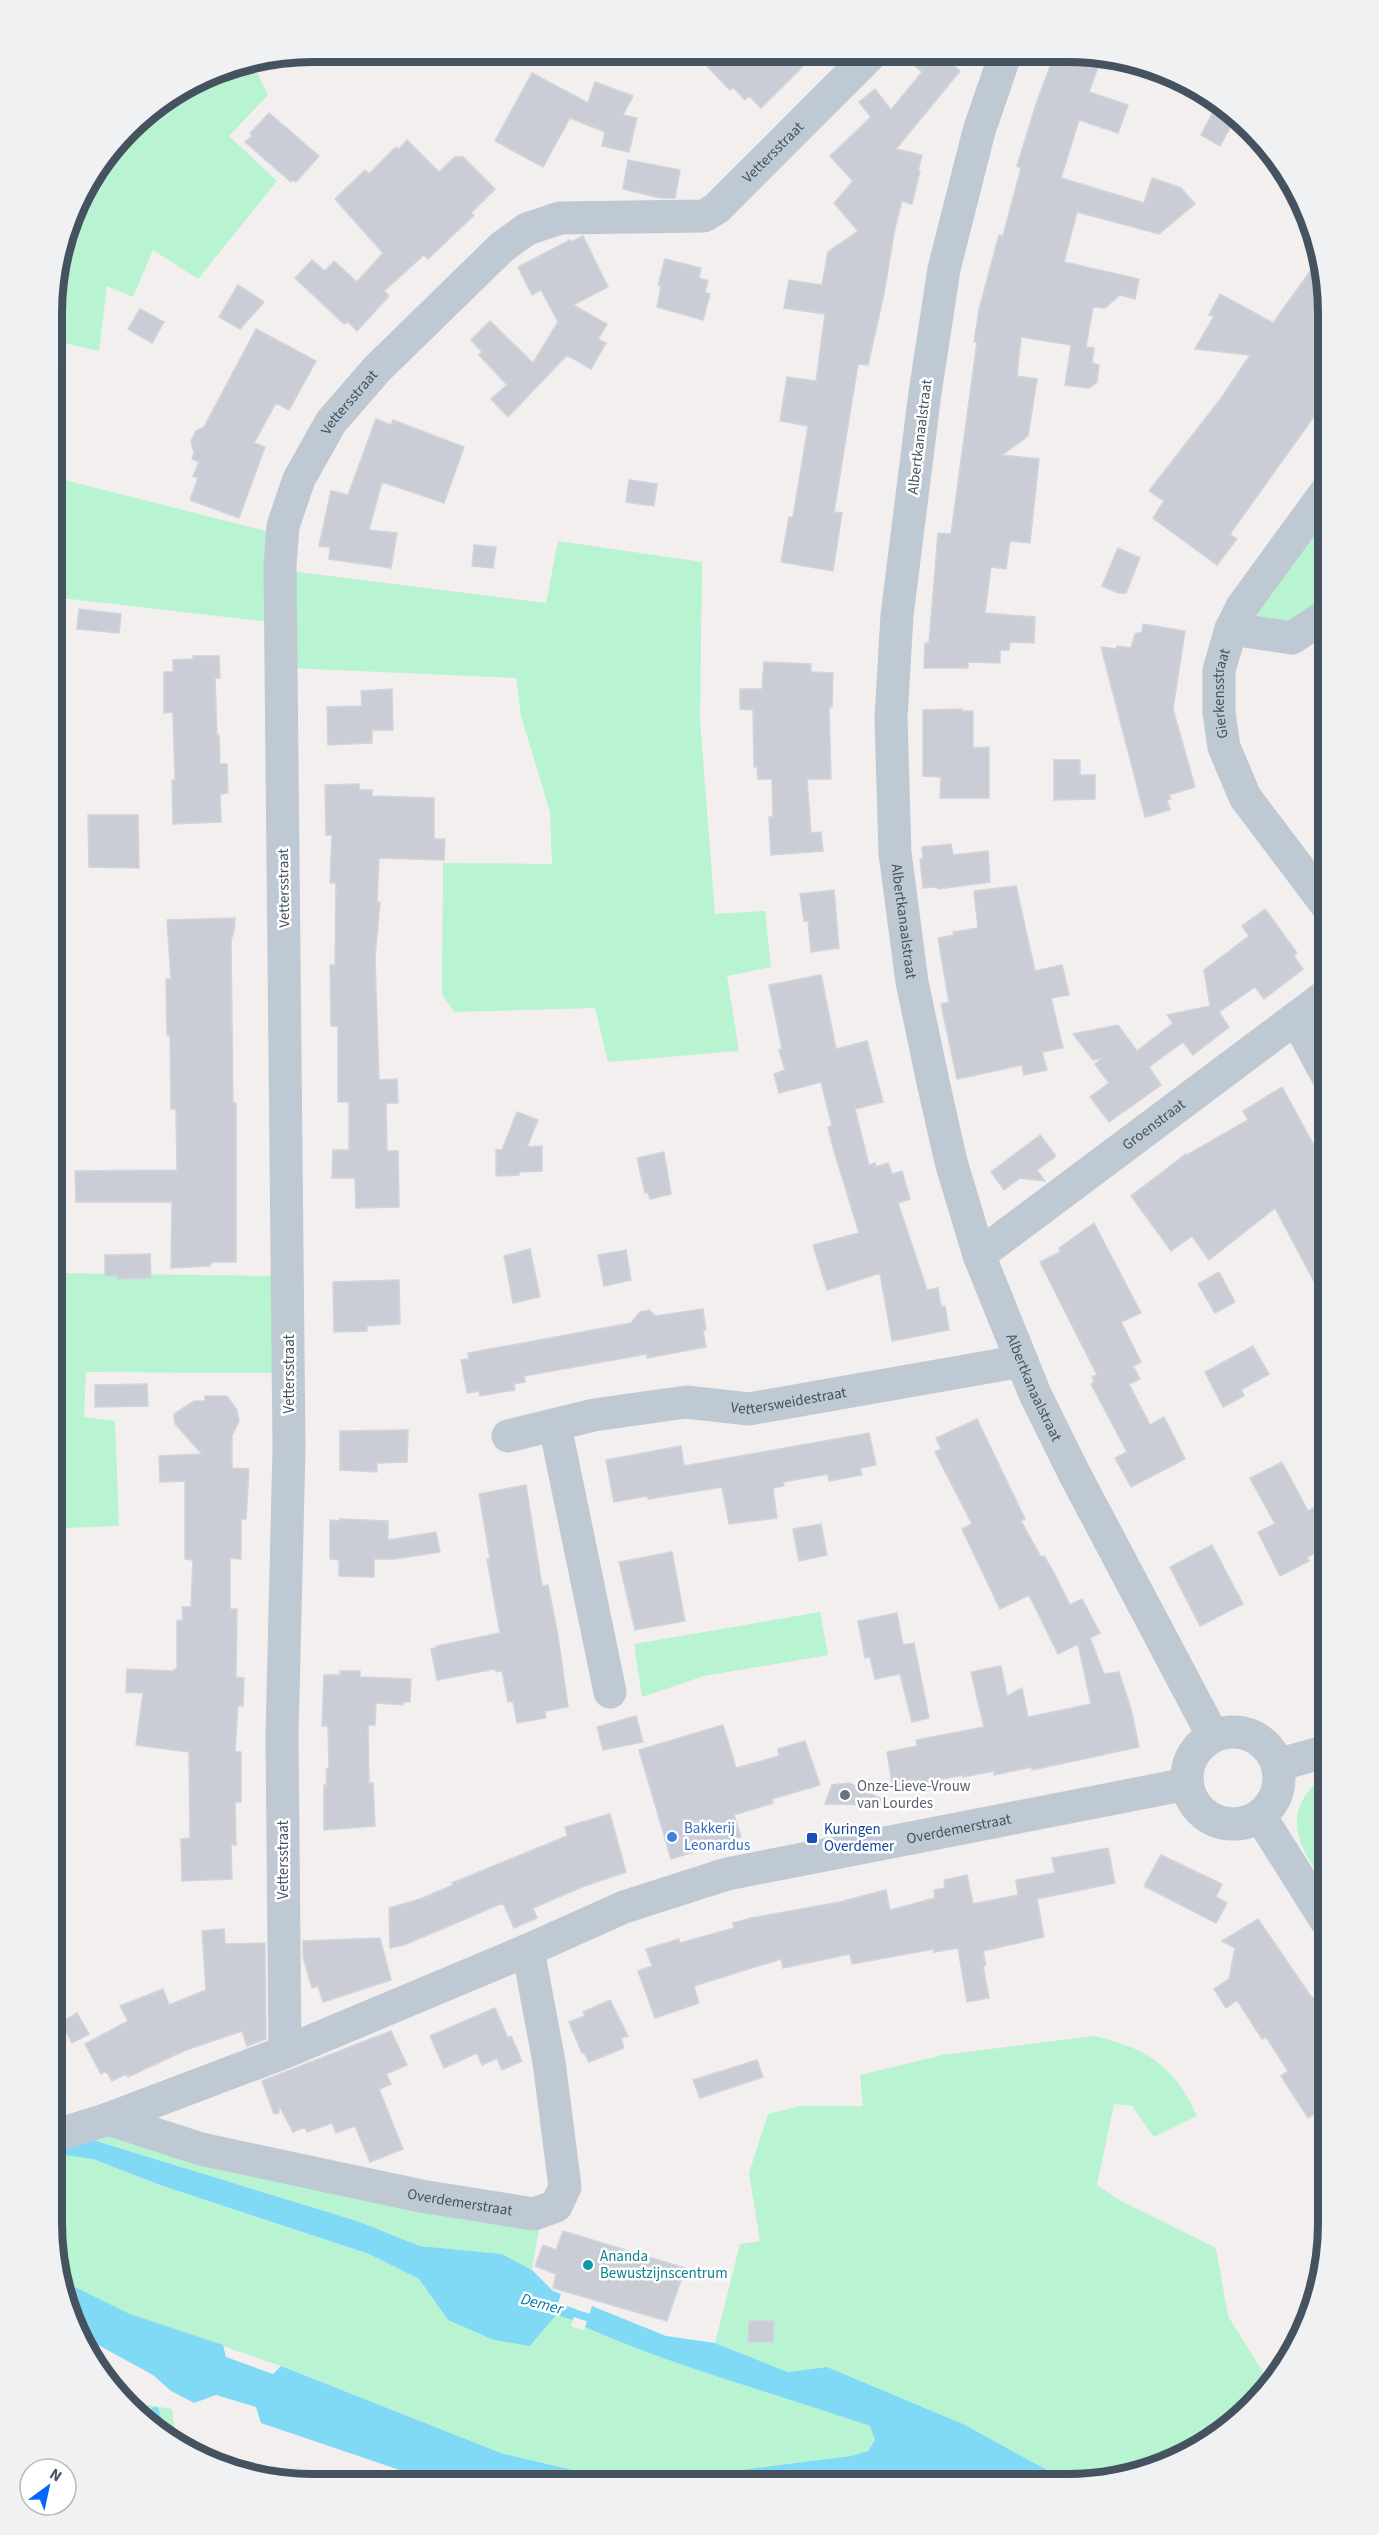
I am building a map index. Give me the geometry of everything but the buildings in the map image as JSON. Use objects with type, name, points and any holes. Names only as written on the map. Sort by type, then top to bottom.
[{"type":"street","name":"Vettersstraat","points":[[285,2052],[282,1735],[289,1449],[280,566],[283,526],[299,479],[331,422],[378,369],[502,247],[527,229],[560,218],[704,216],[717,208],[863,62]]},
{"type":"street","name":"Albertkanaalstraat","points":[[1003,62],[979,131],[944,269],[925,393],[897,615],[891,718],[895,853],[912,982],[951,1162],[979,1255],[1022,1361],[1074,1473],[1214,1736]]},
{"type":"street","name":"Gierkensstraat","points":[[1318,503],[1242,607],[1231,629],[1219,670],[1219,712],[1224,747],[1245,797],[1318,894]]},
{"type":"street","name":"Gierkensstraat","points":[[1231,629],[1292,638],[1318,621]]},
{"type":"street","name":"Groenstraat","points":[[979,1255],[1318,1002]]},
{"type":"street","points":[[1296,1018],[1318,1059]]},
{"type":"street","name":"Vettersweidestraat","points":[[508,1436],[594,1415],[686,1402],[749,1409],[1022,1361]]},
{"type":"street","points":[[555,1426],[610,1692]]},
{"type":"street","points":[[1229,1732],[1244,1734],[1259,1740],[1270,1750],[1277,1765],[1280,1779],[1277,1793],[1270,1806],[1260,1816],[1243,1823],[1224,1823],[1207,1816],[1194,1802],[1187,1784],[1188,1770],[1193,1756],[1202,1744],[1214,1736],[1229,1732]]},
{"type":"street","points":[[1277,1765],[1318,1754]]},
{"type":"street","name":"Overdemerstraat","points":[[62,2134],[108,2119],[285,2052],[624,1907],[727,1874],[1187,1784]]},
{"type":"street","points":[[1260,1816],[1318,1908]]},
{"type":"street","name":"Overdemerstraat","points":[[108,2119],[201,2149],[421,2196],[534,2214],[556,2206],[565,2187],[549,2062],[528,1950]]},
{"type":"green space","points":[[255,68],[268,95],[229,136],[277,181],[198,279],[153,250],[133,297],[107,286],[99,351],[62,342],[64,309],[62,296],[66,264],[75,232],[87,202],[113,160],[135,135],[173,104],[202,87]]},
{"type":"green space","points":[[62,479],[274,533],[269,622],[62,598]]},
{"type":"green space","points":[[1318,517],[1318,611],[1286,633],[1250,613]]},
{"type":"green space","points":[[558,541],[702,562],[700,720],[715,914],[765,911],[771,967],[727,976],[739,1051],[608,1062],[595,1008],[454,1012],[442,994],[443,863],[552,864],[550,812],[521,716],[516,678],[290,668],[290,571],[546,603]]},
{"type":"green space","points":[[62,1273],[281,1276],[280,1373],[86,1372],[84,1417],[115,1421],[119,1526],[62,1528]]},
{"type":"green space","points":[[62,1604],[64,1757],[62,1757]]},
{"type":"green space","points":[[820,1612],[828,1655],[704,1676],[642,1697],[634,1644]]},
{"type":"green space","points":[[1318,1779],[1318,1874],[1306,1854],[1297,1830],[1300,1805]]},
{"type":"green space","points":[[1093,2036],[1129,2046],[1144,2053],[1157,2061],[1179,2084],[1197,2116],[1154,2137],[1132,2106],[1114,2104],[1097,2185],[1121,2201],[1216,2248],[1228,2316],[1265,2376],[1244,2400],[1219,2422],[1177,2448],[1147,2460],[1115,2469],[1055,2474],[963,2424],[827,2367],[788,2372],[715,2343],[740,2244],[760,2241],[749,2173],[768,2114],[800,2106],[863,2106],[860,2075],[943,2055]]},
{"type":"green space","points":[[114,2130],[540,2224],[532,2270],[502,2254],[420,2246],[357,2221],[93,2140]]},
{"type":"green space","points":[[62,2155],[93,2159],[160,2185],[369,2254],[419,2279],[448,2320],[530,2346],[556,2314],[573,2320],[571,2326],[584,2331],[585,2327],[691,2368],[871,2426],[875,2440],[868,2451],[851,2456],[709,2474],[590,2474],[501,2453],[281,2366],[130,2314],[69,2284],[62,2239]]},
{"type":"green space","points":[[142,2406],[172,2409],[175,2433],[160,2422]]},
{"type":"green space","points":[[297,2468],[316,2474],[296,2473],[281,2471]]},
{"type":"water","points":[[62,2133],[93,2140],[357,2221],[420,2246],[502,2254],[532,2270],[553,2291],[561,2294],[558,2303],[576,2309],[573,2320],[556,2315],[530,2346],[494,2340],[448,2320],[419,2279],[369,2254],[160,2185],[93,2159],[63,2155]]},
{"type":"water","points":[[69,2284],[130,2314],[223,2345],[226,2357],[273,2374],[281,2366],[501,2453],[590,2474],[411,2474],[261,2423],[256,2407],[216,2395],[194,2403],[171,2391],[153,2375],[91,2341]]},
{"type":"water","points":[[592,2306],[666,2336],[715,2343],[788,2372],[827,2367],[963,2424],[1055,2474],[709,2474],[851,2456],[868,2451],[875,2440],[870,2426],[691,2368],[585,2327]]},
{"type":"waterway","name":"Demer","points":[[568,2311],[596,2320]]},
{"type":"waterway","points":[[155,2411],[158,2420]]},
{"type":"place","name":"Onze-Lieve-Vrouw van Lourdes","points":[[845,1795]]},
{"type":"place","name":"Bakkerij Leonardus","points":[[672,1837]]},
{"type":"place","name":"Kuringen Overdemer","points":[[812,1838]]},
{"type":"place","name":"Ananda Bewustzijnscentrum","points":[[588,2265]]}]
